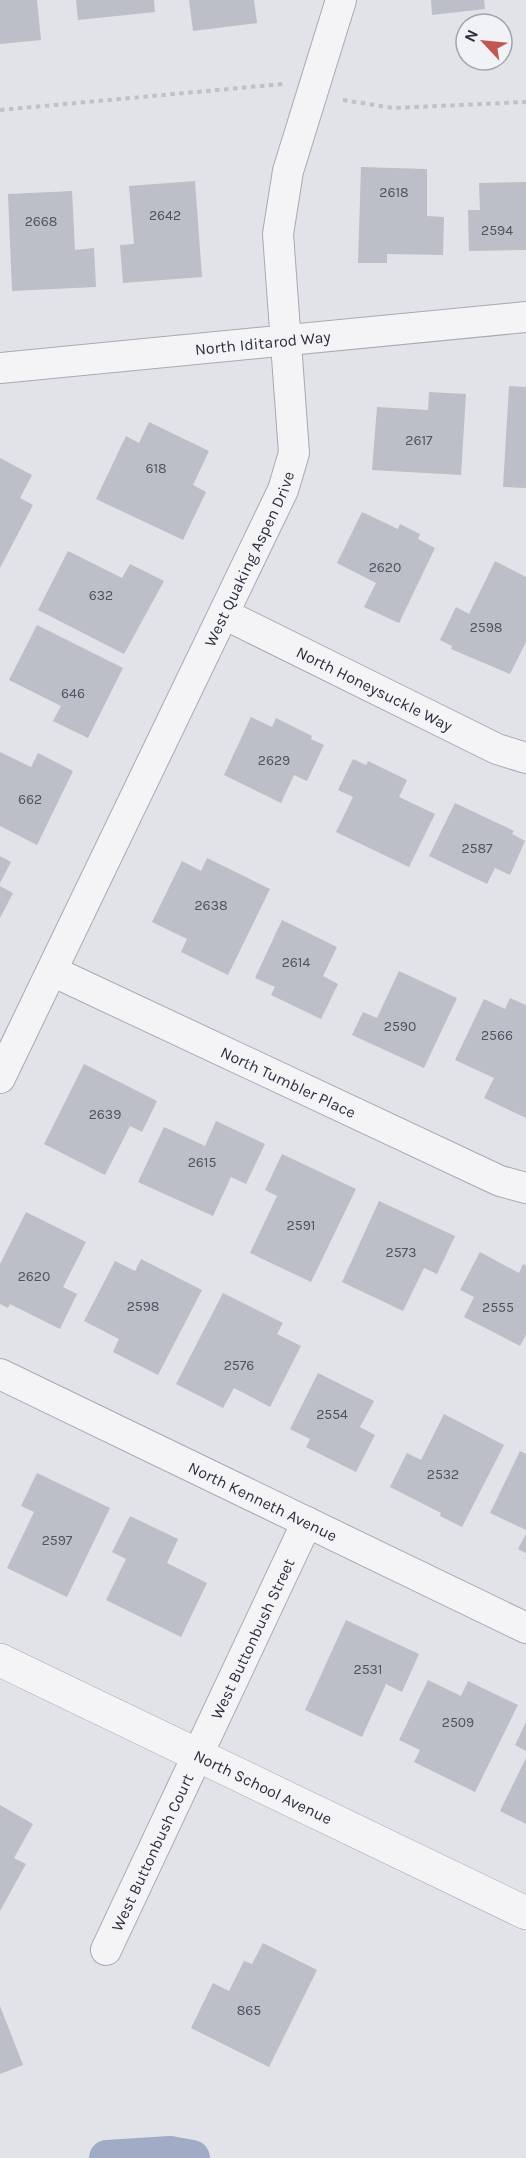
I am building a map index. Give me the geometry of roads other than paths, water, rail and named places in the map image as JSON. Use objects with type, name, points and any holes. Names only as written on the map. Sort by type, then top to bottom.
[{"type":"street","name":"West Quaking Aspen Drive","points":[[0,1078],[283,490],[294,453],[278,234],[288,171],[341,0]]},
{"type":"street","name":"North Iditarod Way","points":[[0,368],[286,339],[526,318]]},
{"type":"street","name":"North Honeysuckle Way","points":[[224,614],[497,749],[526,758]]},
{"type":"street","name":"North Tumbler Place","points":[[52,971],[500,1181],[526,1188]]},
{"type":"street","name":"North Kenneth Avenue","points":[[0,1374],[526,1628]]},
{"type":"street","name":"West Buttonbush Street","points":[[197,1755],[307,1522]]},
{"type":"street","name":"North School Avenue","points":[[0,1660],[526,1913]]},
{"type":"street","name":"West Buttonbush Court","points":[[106,1950],[197,1755]]},
{"type":"waterway","points":[[107,2158],[170,2154],[192,2158]]}]
